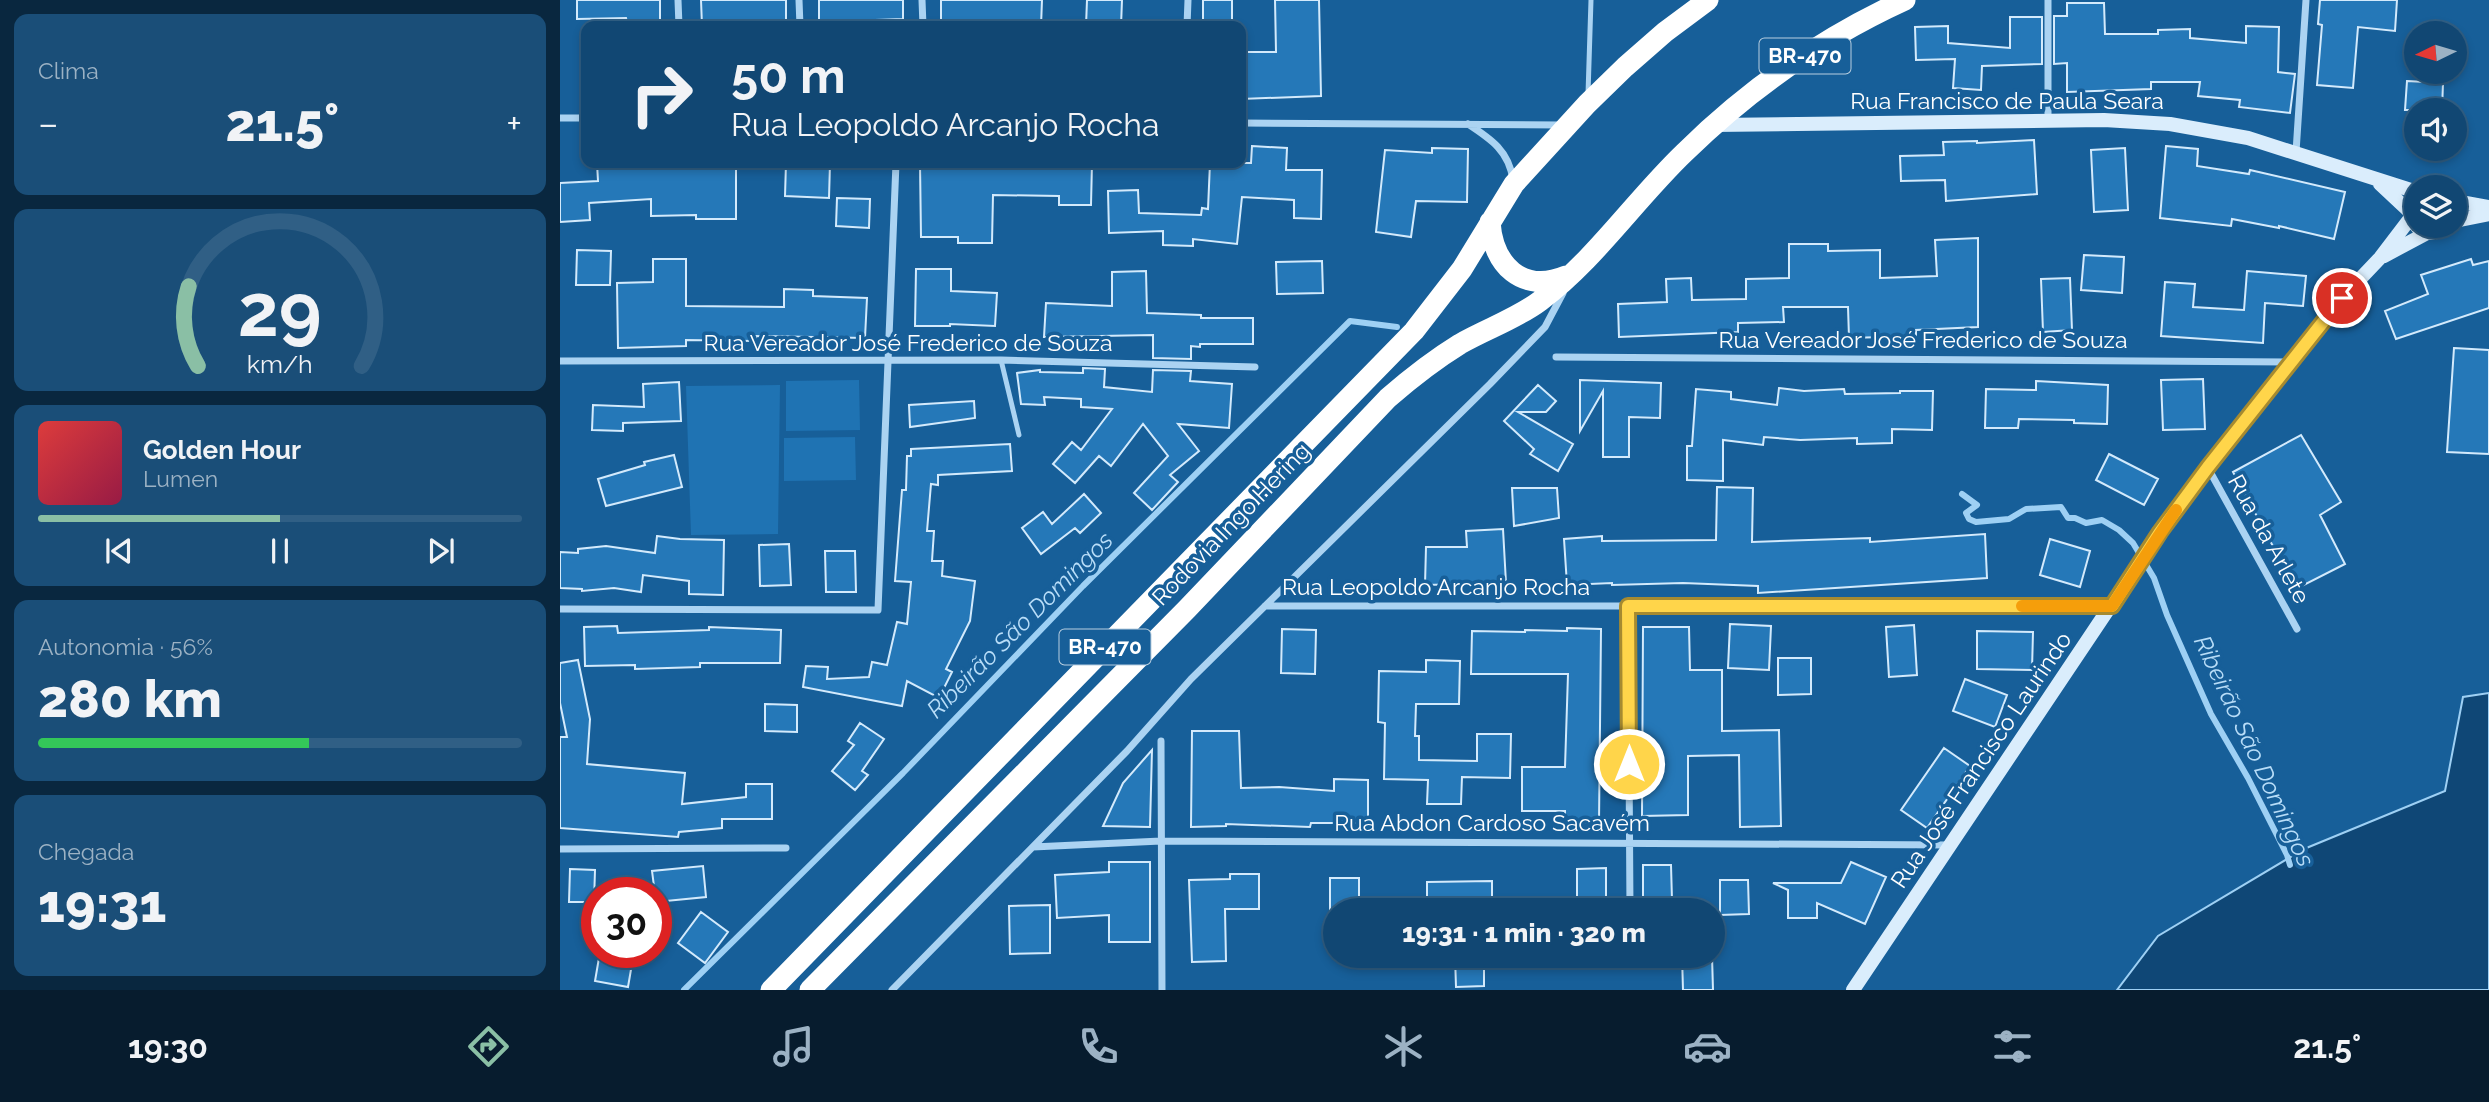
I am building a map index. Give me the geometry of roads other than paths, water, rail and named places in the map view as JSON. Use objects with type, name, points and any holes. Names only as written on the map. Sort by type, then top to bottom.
[{"type":"highway","name":"BR-470","points":[[1568,125],[1665,32],[1708,0]]},
{"type":"highway","name":"BR-470","points":[[1713,125],[1766,82],[1817,47],[1866,18],[1905,0]]},
{"type":"highway","name":"Rodovia Ingo Hering","points":[[771,990],[1414,331],[1462,268],[1514,184],[1568,125]]},
{"type":"highway","name":"Rodovia Ingo Hering","points":[[810,990],[1187,609],[1388,398],[1419,371],[1450,351],[1538,302],[1572,273],[1648,190],[1713,125]]},
{"type":"highway","points":[[1490,222],[1491,243],[1500,260],[1515,274],[1534,281],[1554,281],[1572,273]]},
{"type":"main road","name":"Rua Francisco de Paula Seara","points":[[1713,125],[2048,120],[2170,124],[2226,133],[2296,152],[2404,188]]},
{"type":"main road","name":"Rua Francisco de Paula Seara","points":[[2376,180],[2404,203]]},
{"type":"main road","points":[[2467,203],[2489,206]]},
{"type":"main road","points":[[2467,219],[2489,214]]},
{"type":"main road","name":"Rua José Francisco Laurindo","points":[[1853,990],[2160,532],[2290,362],[2342,298],[2380,258],[2404,223]]},
{"type":"main road","name":"Rua José Francisco Laurindo","points":[[2380,258],[2418,238]]},
{"type":"street","points":[[678,0],[679,21]]},
{"type":"street","points":[[799,0],[800,21]]},
{"type":"street","points":[[922,0],[923,21]]},
{"type":"street","points":[[1187,21],[1188,0]]},
{"type":"street","points":[[2048,0],[2048,120]]},
{"type":"street","points":[[2296,152],[2306,0]]},
{"type":"street","points":[[560,118],[581,118]]},
{"type":"street","points":[[1246,123],[1568,125]]},
{"type":"street","points":[[1467,124],[1491,138],[1505,152],[1512,169],[1514,184]]},
{"type":"street","points":[[560,610],[878,610],[896,168]]},
{"type":"street","points":[[892,990],[1127,751],[1191,679],[1545,327],[1572,273]]},
{"type":"street","name":"Rua Vereador José Frederico de Souza","points":[[1556,357],[2290,362]]},
{"type":"street","name":"Rua Vereador José Frederico de Souza","points":[[560,361],[1001,360],[1255,367]]},
{"type":"street","name":"Rua da Arlete","points":[[2208,467],[2297,629]]},
{"type":"street","name":"Rua Leopoldo Arcanjo Rocha","points":[[1265,606],[2112,606]]},
{"type":"street","points":[[1628,606],[1630,898]]},
{"type":"street","points":[[1161,741],[1162,990]]},
{"type":"street","name":"Rua Abdon Cardoso Sacavém","points":[[1033,847],[1161,841],[1951,845]]},
{"type":"street","points":[[560,849],[786,848]]},
{"type":"lane","points":[[1587,104],[1591,0]]},
{"type":"lane","points":[[1001,360],[1019,435]]},
{"type":"waterway","name":"Ribeirão São Domingos","points":[[684,990],[903,773],[1083,586],[1350,321],[1397,327]]},
{"type":"waterway","name":"Ribeirão São Domingos","points":[[1962,494],[1977,505],[1966,513],[1969,519],[1976,522],[2009,519],[2026,509],[2061,507],[2068,518],[2086,523],[2102,520],[2133,543],[2154,578],[2167,615],[2211,714],[2248,778],[2290,865]]}]
